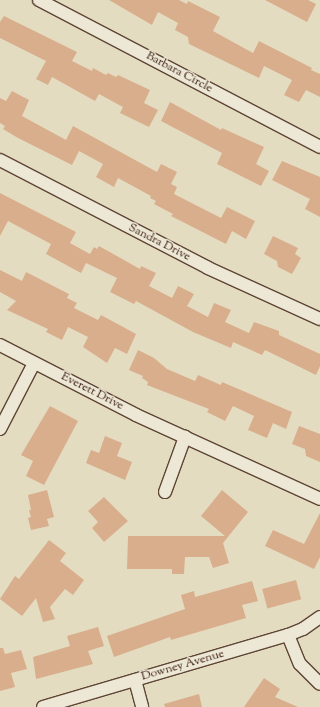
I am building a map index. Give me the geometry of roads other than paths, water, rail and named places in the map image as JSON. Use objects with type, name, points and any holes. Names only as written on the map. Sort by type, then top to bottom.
[{"type":"street","name":"Barbara Circle","points":[[39,0],[320,147]]},
{"type":"street","name":"Sandra Drive","points":[[0,160],[208,268],[320,319]]},
{"type":"street","name":"Everett Drive","points":[[0,345],[185,437],[320,499]]},
{"type":"street","points":[[0,429],[34,363]]},
{"type":"street","points":[[165,492],[185,437]]},
{"type":"street","name":"Downey Avenue","points":[[43,707],[288,635],[303,629],[320,617]]},
{"type":"street","points":[[288,635],[300,664],[320,684]]},
{"type":"street","points":[[134,680],[142,707]]}]
